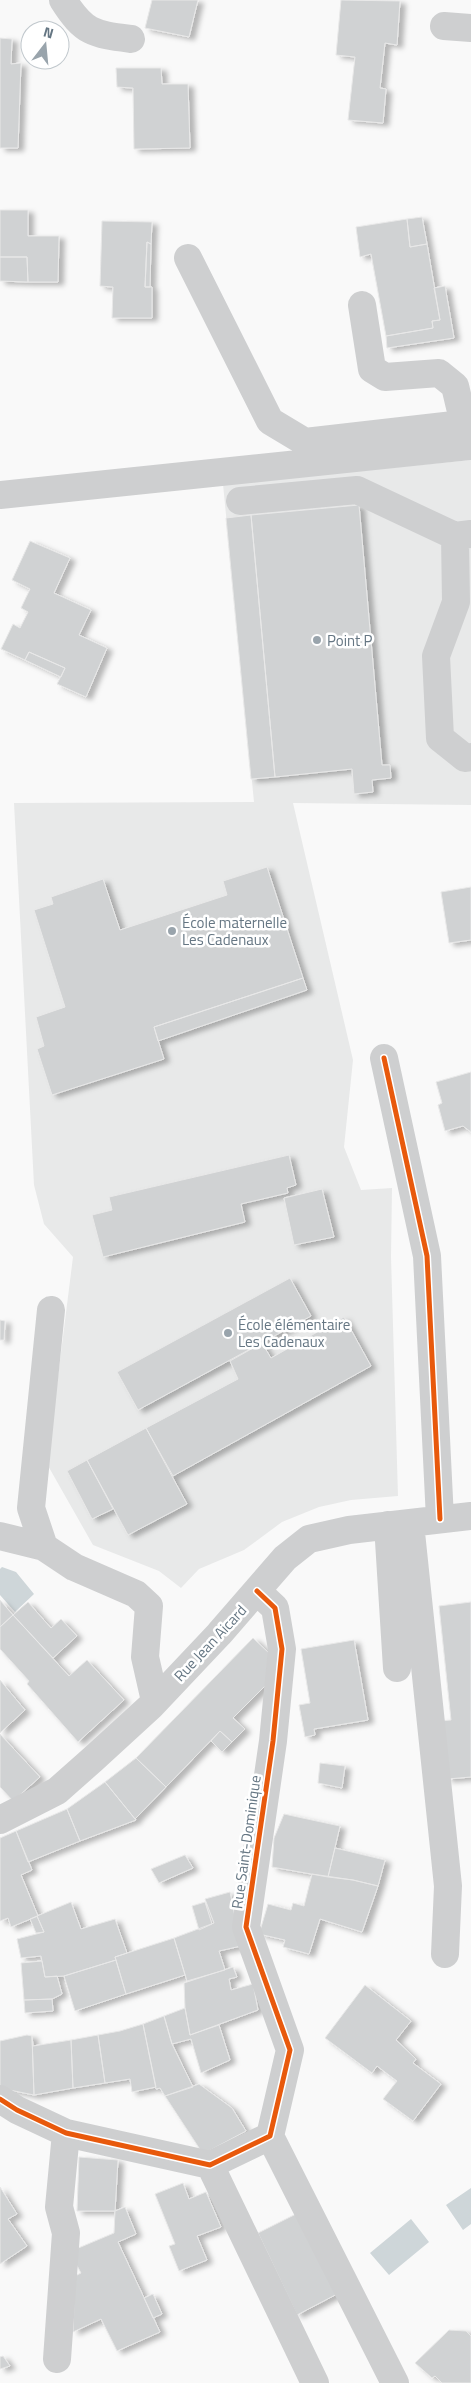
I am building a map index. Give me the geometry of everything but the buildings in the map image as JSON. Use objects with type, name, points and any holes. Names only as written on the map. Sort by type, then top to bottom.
[{"type":"street","points":[[62,0],[76,21],[98,34],[132,39]]},
{"type":"street","points":[[444,26],[471,28]]},
{"type":"street","points":[[188,258],[270,421],[305,442],[469,431]]},
{"type":"street","points":[[362,306],[372,369],[385,377],[439,372],[455,386],[469,431]]},
{"type":"street","points":[[0,495],[469,431]]},
{"type":"street","points":[[240,501],[357,490],[463,535],[456,602],[436,656],[440,738],[466,758],[471,757]]},
{"type":"street","points":[[384,1058],[426,1256],[440,1519]]},
{"type":"street","points":[[44,1547],[31,1508],[51,1310]]},
{"type":"street","name":"Rue Jean Aicard","points":[[0,1820],[57,1791],[155,1702],[258,1591],[285,1558],[309,1539],[348,1530],[471,1516]]},
{"type":"street","points":[[397,1668],[399,1524]]},
{"type":"street","points":[[399,1524],[448,1886],[445,1954]]},
{"type":"street","points":[[0,1536],[44,1547],[74,1567],[136,1594],[149,1606],[145,1657],[155,1702]]},
{"type":"street","name":"Rue Saint-Dominique","points":[[258,1591],[275,1608],[282,1649],[273,1742],[246,1927],[290,2050],[270,2136]]},
{"type":"street","points":[[0,2099],[16,2110],[66,2134],[210,2165],[270,2136],[395,2383]]},
{"type":"street","points":[[57,2359],[66,2233],[60,2207],[66,2134]]},
{"type":"street","points":[[210,2165],[315,2383]]},
{"type":"shaded area","points":[[471,460],[471,805],[293,803],[353,1060],[344,1147],[361,1190],[392,1188],[391,1257],[398,1496],[351,1500],[319,1507],[282,1522],[244,1550],[199,1569],[181,1588],[159,1571],[93,1545],[47,1464],[73,1257],[44,1224],[34,1185],[14,803],[254,802],[223,484]]},
{"type":"shaded area","points":[[2,1567],[16,1572],[34,1594],[15,1612],[0,1595],[0,1569]]},
{"type":"shaded area","points":[[471,2188],[471,2224],[463,2230],[446,2205]]},
{"type":"shaded area","points":[[411,2219],[429,2242],[389,2275],[370,2253]]},
{"type":"cycle path","points":[[384,1058],[427,1256],[440,1519]]},
{"type":"cycle path","points":[[0,2099],[17,2110],[66,2133],[210,2165],[270,2136],[290,2050],[246,1927],[273,1741],[282,1649],[275,1608],[257,1591]]},
{"type":"place","name":"Point P","points":[[317,640]]},
{"type":"place","name":"École maternelle Les Cadenaux","points":[[172,931]]},
{"type":"place","name":"École élémentaire Les Cadenaux","points":[[228,1333]]}]
